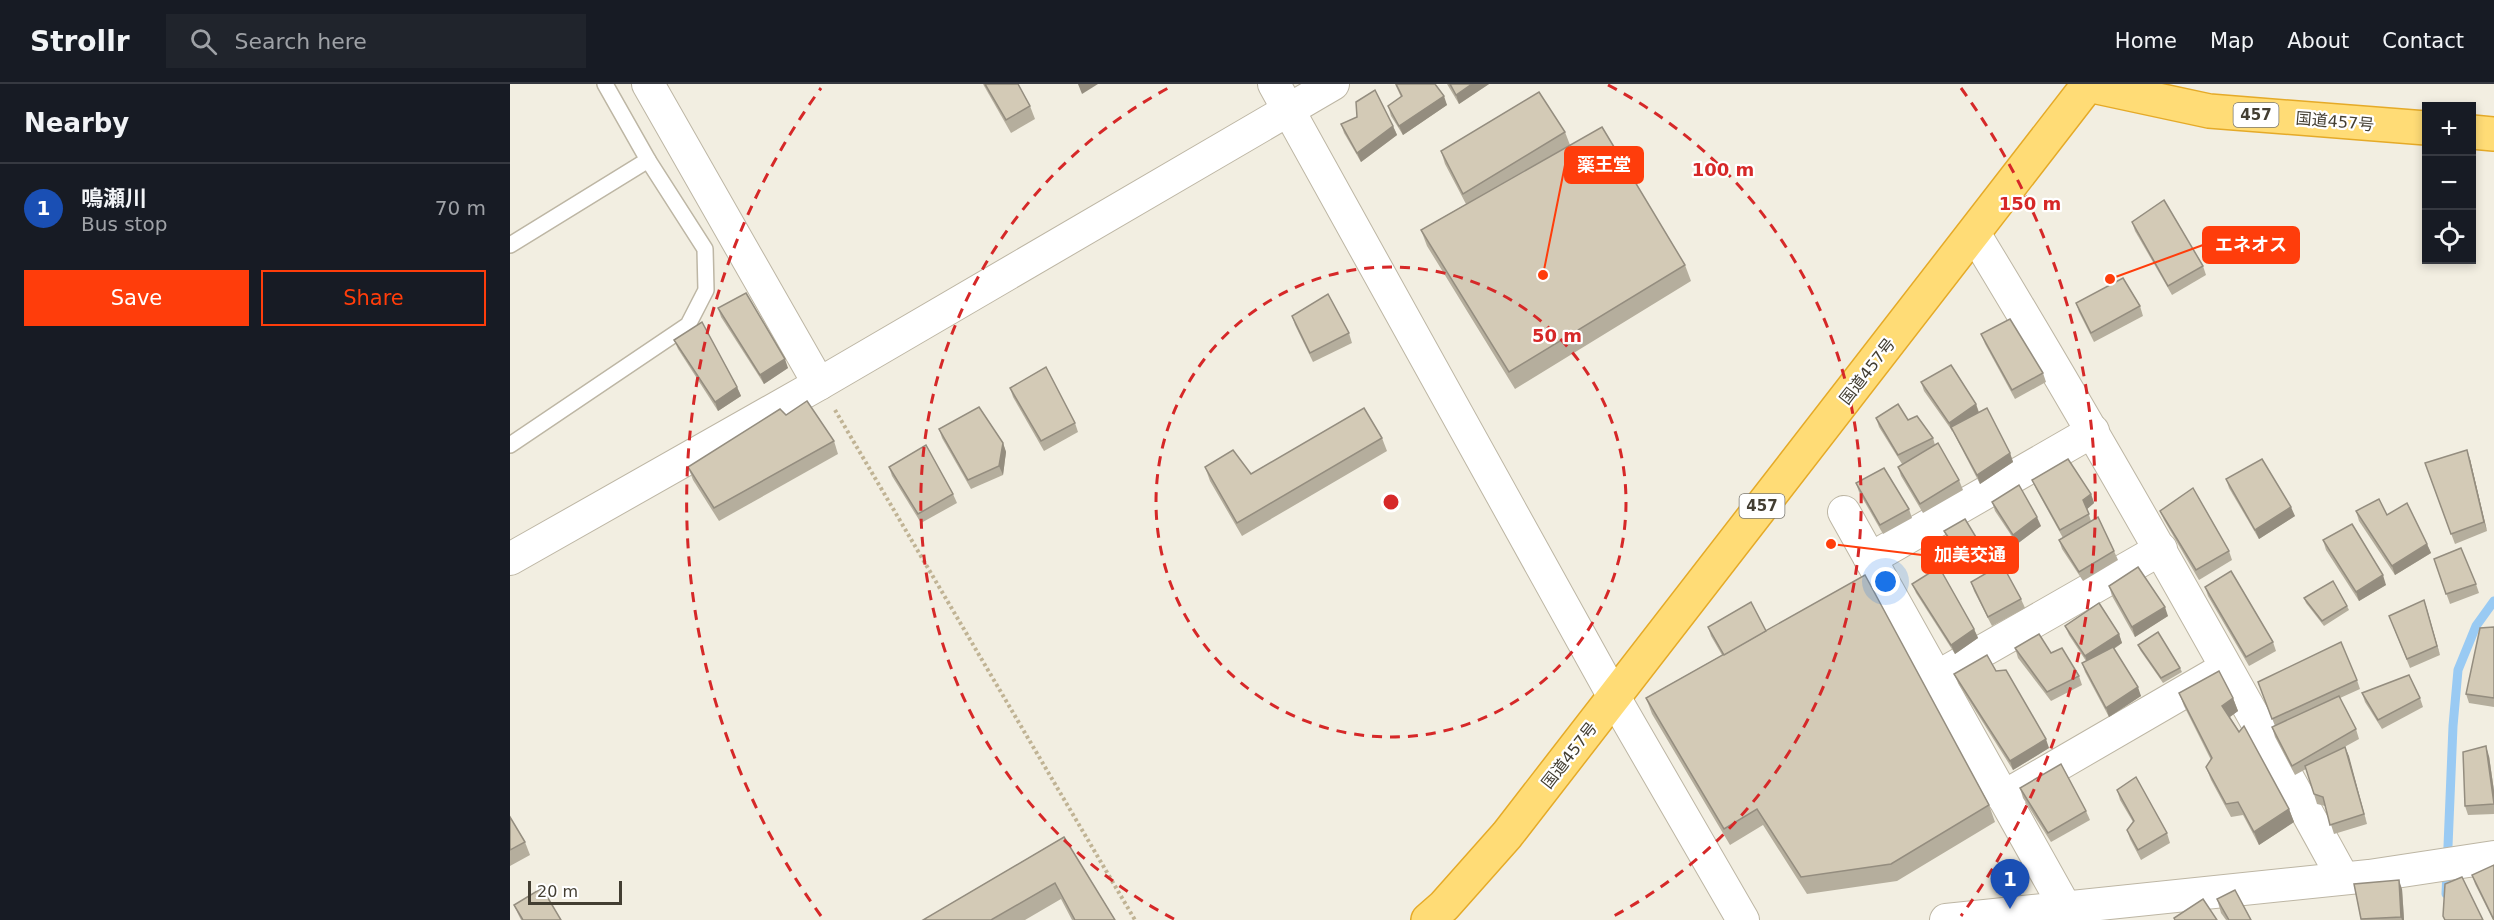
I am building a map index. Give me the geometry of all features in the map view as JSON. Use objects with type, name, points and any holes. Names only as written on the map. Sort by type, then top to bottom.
[{"type":"highway","name":"国道457号","points":[[1443,915],[2088,84],[2209,111],[2422,128]]},
{"type":"highway","points":[[2476,132],[2494,134]]},
{"type":"street","points":[[648,84],[819,384]]},
{"type":"street","points":[[510,559],[819,384],[1282,97],[1334,84]]},
{"type":"street","points":[[1282,97],[1614,697],[1743,920]]},
{"type":"street","points":[[1974,233],[2093,431],[2228,667],[2356,877]]},
{"type":"street","points":[[1870,559],[2093,431]]},
{"type":"street","points":[[1844,512],[2065,907]]},
{"type":"street","points":[[1936,677],[2161,549]]},
{"type":"street","points":[[2003,797],[2228,667]]},
{"type":"street","points":[[1946,920],[2356,877],[2494,857]]},
{"type":"lane","points":[[510,445],[688,325],[706,290],[705,249],[648,160],[605,84]]},
{"type":"lane","points":[[510,244],[648,160]]},
{"type":"path","points":[[819,384],[1135,920]]},
{"type":"building","points":[[985,84],[1018,84],[1030,106],[1006,120]]},
{"type":"building","points":[[1396,84],[1435,84],[1444,96],[1399,126],[1388,106],[1402,96]]},
{"type":"building","points":[[1450,84],[1472,84],[1456,95]]},
{"type":"building","points":[[1375,90],[1393,126],[1357,153],[1341,124],[1357,117],[1356,102]]},
{"type":"building","points":[[1539,92],[1565,132],[1463,194],[1441,151]]},
{"type":"building","points":[[1602,127],[1685,265],[1509,372],[1421,230]]},
{"type":"building","points":[[2164,200],[2203,266],[2168,286],[2132,222]]},
{"type":"building","points":[[2123,278],[2140,306],[2091,333],[2076,303]]},
{"type":"building","points":[[746,293],[785,359],[760,375],[718,308]]},
{"type":"building","points":[[1328,294],[1349,333],[1310,353],[1292,316]]},
{"type":"building","points":[[2010,319],[2043,373],[2012,390],[1981,334]]},
{"type":"building","points":[[702,322],[737,387],[715,402],[674,340]]},
{"type":"building","points":[[1951,365],[1976,404],[1949,423],[1921,382]]},
{"type":"building","points":[[1046,367],[1075,423],[1041,441],[1010,388]]},
{"type":"building","points":[[807,401],[834,441],[714,508],[688,467],[780,409],[786,415]]},
{"type":"building","points":[[1898,404],[1908,420],[1917,416],[1933,438],[1898,455],[1876,418]]},
{"type":"building","points":[[979,407],[1003,443],[999,466],[968,480],[939,429]]},
{"type":"building","points":[[1364,408],[1382,438],[1237,523],[1205,467],[1233,450],[1251,474]]},
{"type":"building","points":[[1987,408],[2010,453],[1977,475],[1951,427]]},
{"type":"building","points":[[1938,443],[1959,480],[1920,504],[1898,467]]},
{"type":"building","points":[[926,445],[953,494],[918,514],[889,467]]},
{"type":"building","points":[[2467,450],[2484,522],[2451,534],[2425,463]]},
{"type":"building","points":[[2068,459],[2091,494],[2083,500],[2089,514],[2060,530],[2032,480]]},
{"type":"building","points":[[2262,459],[2291,507],[2255,530],[2226,479]]},
{"type":"building","points":[[1884,468],[1909,509],[1880,525],[1856,483]]},
{"type":"building","points":[[2019,485],[2037,517],[2013,535],[1992,502]]},
{"type":"building","points":[[2193,488],[2229,551],[2196,570],[2160,511]]},
{"type":"building","points":[[2379,499],[2387,515],[2407,503],[2427,544],[2392,566],[2356,511]]},
{"type":"building","points":[[2098,517],[2114,551],[2079,572],[2059,540]]},
{"type":"building","points":[[1965,519],[1985,552],[1967,564],[1944,531]]},
{"type":"building","points":[[2352,524],[2383,575],[2356,592],[2323,540]]},
{"type":"building","points":[[2461,548],[2476,584],[2446,594],[2434,559]]},
{"type":"building","points":[[2002,564],[2021,599],[1988,617],[1971,582]]},
{"type":"building","points":[[1939,567],[1974,629],[1951,645],[1912,584]]},
{"type":"building","points":[[2138,567],[2165,607],[2132,627],[2109,586]]},
{"type":"building","points":[[2231,571],[2273,642],[2246,657],[2205,587]]},
{"type":"building","points":[[1865,575],[1989,805],[1891,864],[1801,877],[1757,809],[1724,829],[1646,698]]},
{"type":"building","points":[[2333,581],[2347,606],[2322,621],[2304,598]]},
{"type":"building","points":[[2424,600],[2437,646],[2407,659],[2389,616]]},
{"type":"building","points":[[1751,602],[1766,631],[1724,655],[1708,627]]},
{"type":"building","points":[[2099,603],[2119,634],[2085,656],[2065,626]]},
{"type":"building","points":[[2494,627],[2494,698],[2466,694],[2480,628]]},
{"type":"building","points":[[2158,632],[2180,668],[2161,678],[2138,645]]},
{"type":"building","points":[[2039,634],[2051,653],[2062,648],[2079,676],[2047,692],[2015,648]]},
{"type":"building","points":[[2341,642],[2357,680],[2272,719],[2258,682]]},
{"type":"building","points":[[2113,647],[2138,687],[2106,708],[2082,663]]},
{"type":"building","points":[[1987,655],[1996,671],[2006,670],[2046,739],[2010,761],[1954,674]]},
{"type":"building","points":[[2219,671],[2233,698],[2222,706],[2239,732],[2244,726],[2289,809],[2254,832],[2238,802],[2226,804],[2206,767],[2212,758],[2179,693]]},
{"type":"building","points":[[2409,675],[2420,698],[2378,720],[2362,693]]},
{"type":"building","points":[[2339,696],[2356,729],[2292,766],[2272,727]]},
{"type":"building","points":[[2486,746],[2494,804],[2465,806],[2463,752]]},
{"type":"building","points":[[2345,747],[2364,814],[2330,825],[2323,797],[2314,794],[2305,766]]},
{"type":"building","points":[[2061,764],[2086,811],[2048,833],[2020,788]]},
{"type":"building","points":[[2136,777],[2167,833],[2138,850],[2127,830],[2134,821],[2117,790]]},
{"type":"building","points":[[510,817],[525,842],[510,850]]},
{"type":"building","points":[[1064,837],[1115,920],[1075,920],[1055,883],[991,920],[923,920]]},
{"type":"building","points":[[2494,865],[2494,920],[2472,875]]},
{"type":"building","points":[[2462,877],[2483,920],[2445,920],[2443,916],[2445,884]]},
{"type":"building","points":[[2399,880],[2401,917],[2361,919],[2354,884]]},
{"type":"building","points":[[542,888],[561,920],[523,920],[514,905]]},
{"type":"building","points":[[2235,890],[2251,920],[2229,920],[2217,899]]},
{"type":"building","points":[[2203,899],[2217,920],[2175,920],[2174,918]]},
{"type":"waterway","points":[[2446,894],[2453,726],[2458,670],[2476,626],[2494,601]]},
{"type":"place","name":"薬王堂","points":[[1543,275]]},
{"type":"place","name":"エネオス","points":[[2110,279]]},
{"type":"place","name":"加美交通","points":[[1831,544]]},
{"type":"place","name":"鳴瀬川","points":[[2010,909]]}]
